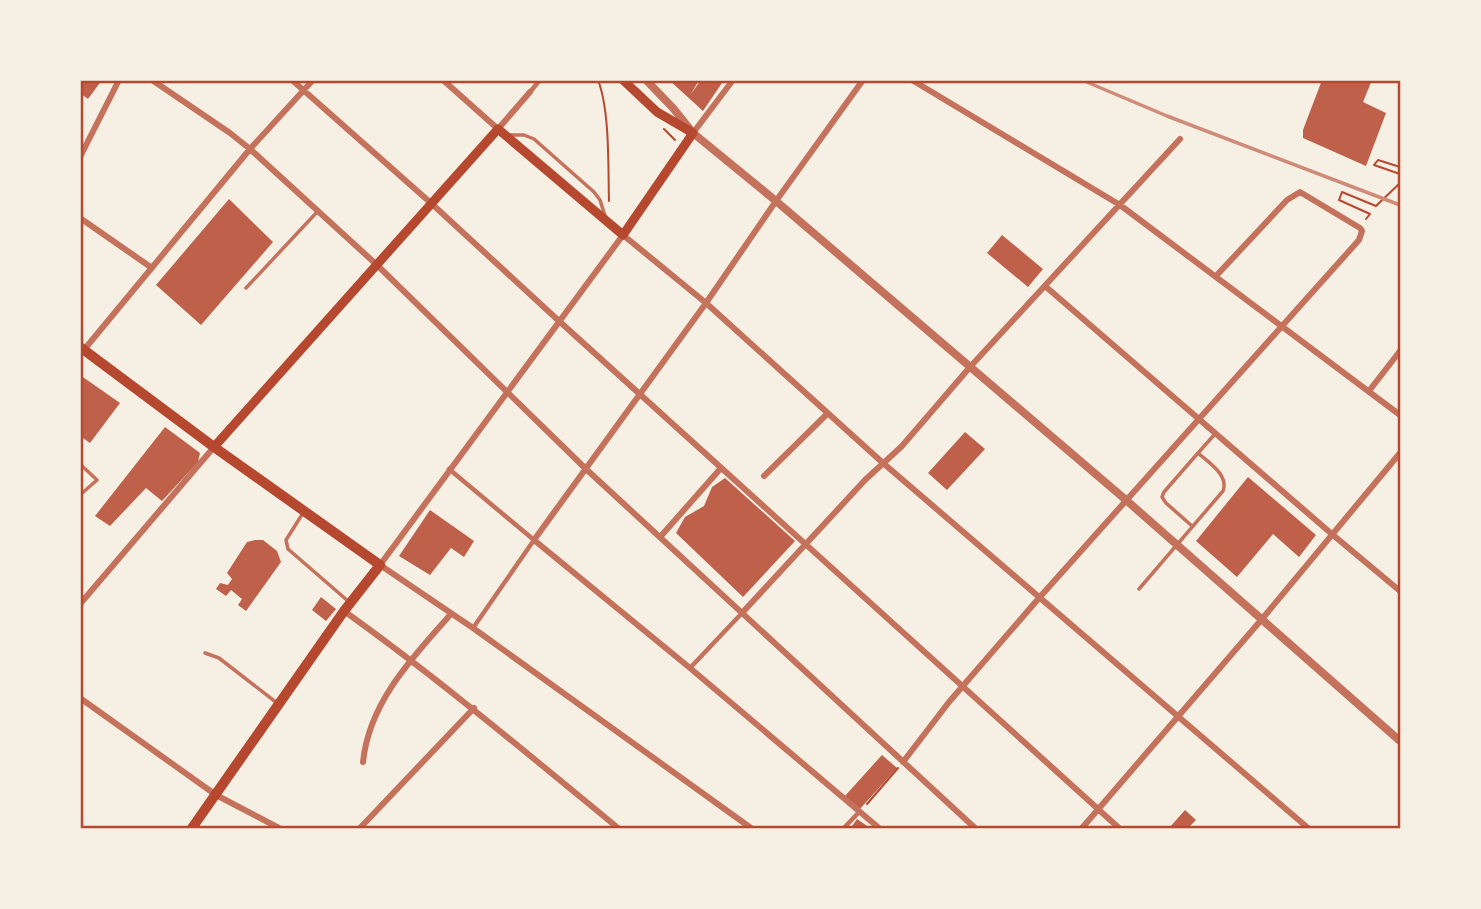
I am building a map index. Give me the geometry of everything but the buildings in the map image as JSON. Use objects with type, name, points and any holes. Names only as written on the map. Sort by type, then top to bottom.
[{"type":"main road","points":[[214,447],[432,204],[501,132],[623,235],[693,134],[657,112],[623,80]]},
{"type":"main road","points":[[82,350],[380,565],[347,607],[192,828]]},
{"type":"street","points":[[80,157],[119,80]]},
{"type":"street","points":[[152,80],[230,132],[250,149],[377,265],[586,469],[975,828]]},
{"type":"street","points":[[292,80],[1119,828]]},
{"type":"street","points":[[82,350],[250,149],[313,80]]},
{"type":"street","points":[[443,80],[501,132],[540,80]]},
{"type":"street","points":[[646,80],[673,107],[693,134],[776,201],[1126,500],[1401,741]]},
{"type":"street","points":[[693,134],[733,80]]},
{"type":"street","points":[[473,628],[863,80]]},
{"type":"street","points":[[912,80],[1120,205],[1401,415]]},
{"type":"street","points":[[690,668],[805,543],[902,446],[970,367],[1180,139]]},
{"type":"street","points":[[903,762],[963,685],[1362,234],[1360,228],[1305,193],[1293,195],[1216,276]]},
{"type":"street","points":[[80,218],[152,268]]},
{"type":"street","points":[[751,828],[473,628],[380,565],[623,235],[706,303],[883,463],[1308,828]]},
{"type":"street","points":[[1045,286],[1401,591]]},
{"type":"street","points":[[1369,391],[1401,351]]},
{"type":"street","points":[[764,476],[827,414]]},
{"type":"street","points":[[80,604],[214,447]]},
{"type":"street","points":[[1082,828],[1401,453]]},
{"type":"street","points":[[661,536],[721,468]]},
{"type":"street","points":[[449,469],[878,828]]},
{"type":"street","points":[[347,607],[618,828]]},
{"type":"street","points":[[363,762],[365,740],[387,692],[411,659],[451,614]]},
{"type":"street","points":[[80,698],[216,794],[279,828]]},
{"type":"street","points":[[360,828],[474,708]]},
{"type":"street","points":[[844,828],[859,812]]},
{"type":"lane","points":[[501,132],[534,139],[594,192],[608,221]]},
{"type":"lane","points":[[246,288],[318,211]]},
{"type":"lane","points":[[1193,527],[1162,497],[1215,434]]},
{"type":"lane","points":[[1139,590],[1225,486],[1223,476],[1198,453]]},
{"type":"lane","points":[[80,464],[97,481],[80,495]]},
{"type":"lane","points":[[304,511],[285,544],[291,554],[347,607]]},
{"type":"lane","points":[[205,653],[219,658],[279,704]]},
{"type":"path","points":[[598,80],[605,117],[608,221]]},
{"type":"path","points":[[1401,167],[1378,160],[1374,165],[1401,174]]},
{"type":"path","points":[[1370,214],[1339,200],[1342,192],[1376,206],[1401,183]]},
{"type":"path","points":[[859,812],[903,762]]},
{"type":"railway","points":[[1082,80],[1167,116],[1400,205]]}]
